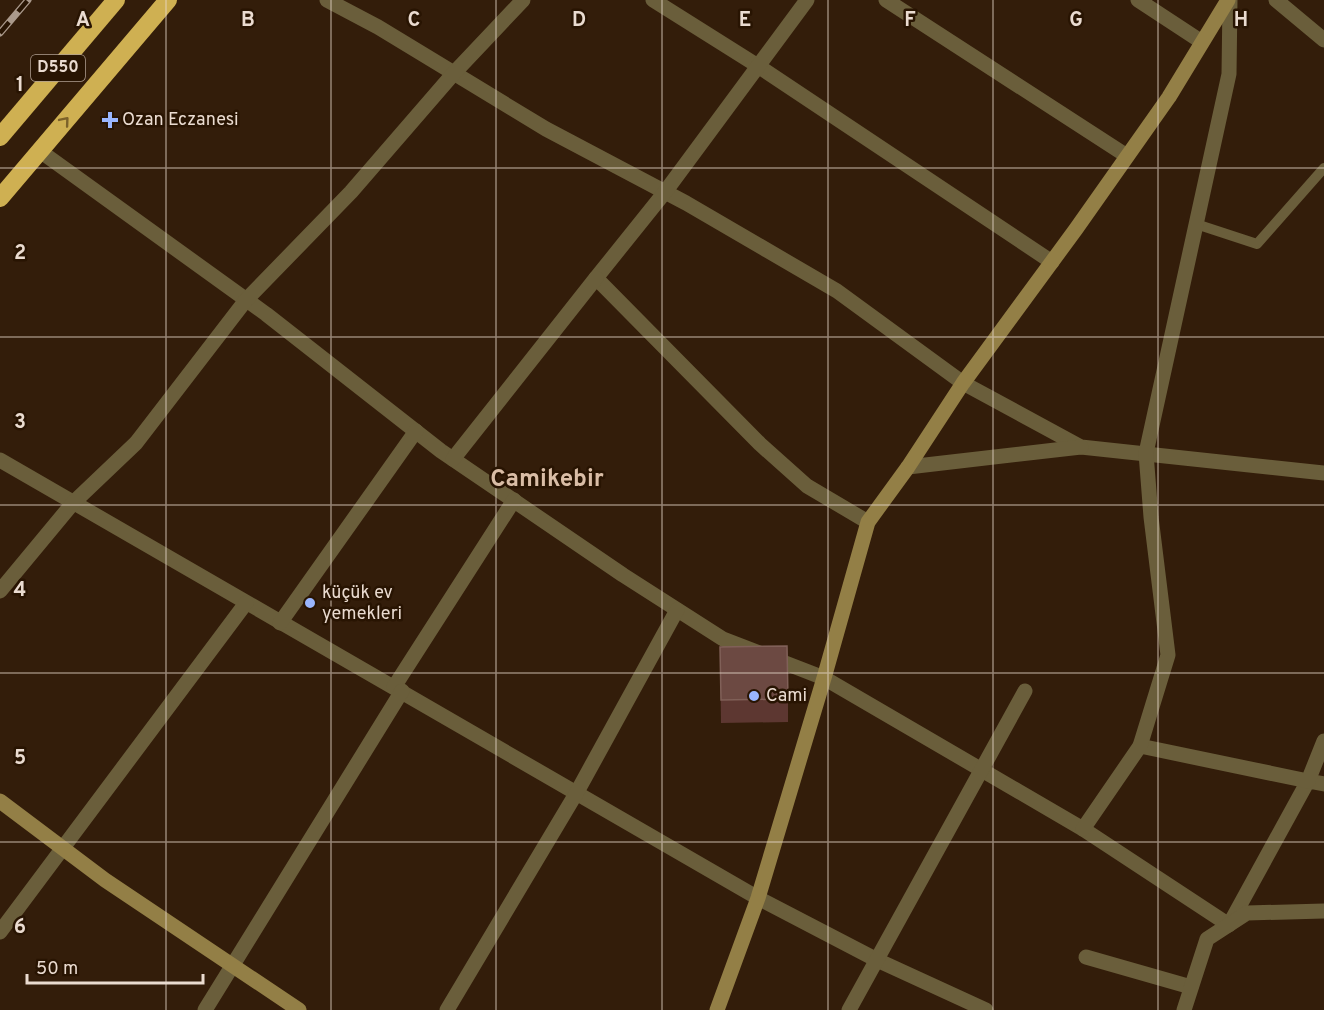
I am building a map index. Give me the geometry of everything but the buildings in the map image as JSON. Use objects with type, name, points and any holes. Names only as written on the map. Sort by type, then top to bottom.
[{"type":"highway","name":"D550","points":[[0,137],[116,0]]},
{"type":"highway","name":"D550","points":[[0,198],[168,0]]},
{"type":"street","points":[[327,0],[378,27],[546,129],[665,192],[837,291],[963,383],[1081,447]]},
{"type":"street","points":[[0,591],[73,503],[136,443],[246,300],[351,192],[454,73],[523,0]]},
{"type":"street","points":[[653,0],[758,66],[1052,262]]},
{"type":"street","points":[[453,459],[665,192],[807,0]]},
{"type":"street","points":[[886,0],[1127,156]]},
{"type":"street","points":[[1138,0],[1202,42]]},
{"type":"street","points":[[717,1010],[758,898],[868,522],[908,467],[963,383],[1169,97],[1229,0]]},
{"type":"street","points":[[1083,828],[1140,746],[1168,655],[1151,516],[1146,453],[1229,74],[1229,0]]},
{"type":"street","points":[[1276,0],[1324,40]]},
{"type":"street","points":[[40,151],[246,300],[453,459],[677,610],[723,639],[824,678],[1083,828],[1229,924]]},
{"type":"street","points":[[596,278],[760,444],[807,486],[868,522]]},
{"type":"street","points":[[280,622],[416,431]]},
{"type":"street","points":[[908,467],[1081,447],[1324,473]]},
{"type":"street","points":[[0,460],[758,898],[877,960],[986,1010]]},
{"type":"street","points":[[205,1010],[514,500]]},
{"type":"street","points":[[0,932],[246,603]]},
{"type":"street","points":[[447,1010],[577,792],[677,610]]},
{"type":"street","points":[[849,1010],[1025,691]]},
{"type":"street","points":[[1229,924],[1308,781],[1324,741]]},
{"type":"street","points":[[1140,746],[1324,784]]},
{"type":"street","points":[[0,801],[105,880],[299,1010]]},
{"type":"street","points":[[1184,1010],[1207,939],[1247,913],[1324,911]]},
{"type":"street","points":[[1086,957],[1191,987]]},
{"type":"lane","points":[[1196,225],[1257,244],[1324,168]]},
{"type":"railway","points":[[0,33],[28,0]]},
{"type":"place","name":"Ozan Eczanesi","points":[[110,120]]},
{"type":"place","name":"küçük ev yemekleri","points":[[310,603]]},
{"type":"place","name":"Cami","points":[[754,696]]},
{"type":"district","name":"Camikebir","points":[[547,480]]}]
